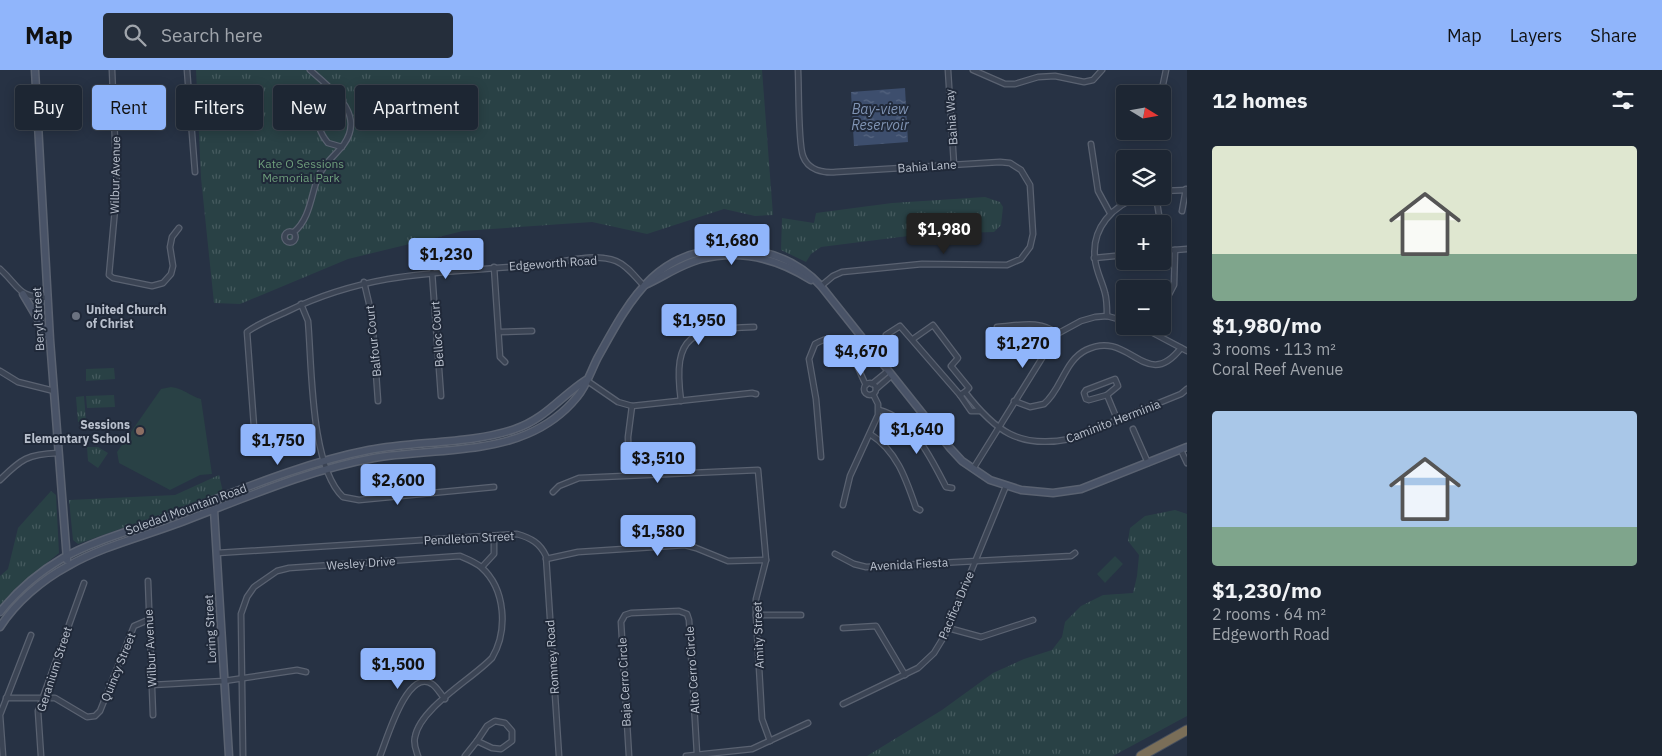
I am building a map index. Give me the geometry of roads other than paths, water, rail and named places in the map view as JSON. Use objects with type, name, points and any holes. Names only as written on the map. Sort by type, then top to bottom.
[{"type":"highway","points":[[1141,756],[1187,730]]},
{"type":"main road","name":"Beryl Street","points":[[35,70],[50,340],[67,566]]},
{"type":"main road","name":"Soledad Mountain Road","points":[[0,627],[30,593],[67,566],[214,510],[328,470],[388,456],[491,444],[519,438],[542,427],[565,410],[578,397],[626,309],[650,277],[669,265],[689,256],[711,250],[729,248],[776,254],[804,270],[821,286],[950,448],[973,469],[1006,486],[1053,493],[1080,490],[1184,448]]},
{"type":"main road","points":[[644,286],[700,259],[732,256],[774,262],[821,286]]},
{"type":"main road","points":[[23,294],[50,340]]},
{"type":"main road","name":"Soledad Mountain Road","points":[[0,612],[24,587],[66,556],[210,501],[325,461],[386,447],[490,435],[516,429],[549,412],[586,380]]},
{"type":"main road","name":"Loring Street","points":[[214,510],[229,756]]},
{"type":"street","name":"Wilbur Avenue","points":[[112,70],[117,187],[109,275],[113,278],[152,286],[163,282],[171,274],[173,266],[170,247],[172,237],[180,228]]},
{"type":"street","points":[[187,70],[195,172]]},
{"type":"street","points":[[310,70],[326,85]]},
{"type":"street","name":"Bahia Lane","points":[[798,70],[802,151],[810,166],[829,172],[1000,162],[1010,164],[1021,170],[1027,178],[1030,189],[1033,234],[1030,248],[1021,259],[1007,265],[922,264],[842,272],[833,276],[821,286]]},
{"type":"street","name":"Bahia Way","points":[[948,70],[954,165]]},
{"type":"street","points":[[973,70],[1005,84],[1015,84],[1038,77],[1055,76],[1084,82],[1092,80],[1102,70]]},
{"type":"street","points":[[1163,85],[1166,70]]},
{"type":"street","points":[[294,232],[299,228],[308,211],[323,167],[342,147],[348,137],[350,126],[349,113],[345,104]]},
{"type":"street","points":[[321,130],[328,143],[342,147]]},
{"type":"street","points":[[1091,144],[1098,191],[1110,213]]},
{"type":"street","points":[[1171,190],[1187,189],[1182,211]]},
{"type":"street","points":[[1107,316],[1106,295],[1094,258],[1099,232],[1110,213],[1121,205]]},
{"type":"street","points":[[1157,205],[1159,215]]},
{"type":"street","points":[[1171,250],[1187,248]]},
{"type":"street","points":[[1171,291],[1174,285],[1175,250]]},
{"type":"street","points":[[1094,258],[1116,256]]},
{"type":"street","name":"Edgeworth Road","points":[[255,440],[247,334],[252,328],[302,304],[364,282],[432,272],[597,258],[614,261],[626,266],[644,286]]},
{"type":"street","points":[[494,267],[500,358],[505,362]]},
{"type":"street","points":[[0,269],[23,294],[29,297],[48,298]]},
{"type":"street","name":"Belloc Court","points":[[432,272],[441,396]]},
{"type":"street","name":"Balfour Court","points":[[364,282],[372,316],[378,401]]},
{"type":"street","points":[[302,304],[308,321],[316,430],[328,470],[337,491],[343,497],[359,500],[494,487]]},
{"type":"street","points":[[973,469],[1057,334],[1081,321],[1107,316],[1116,318]]},
{"type":"street","name":"Caminito Herminia","points":[[913,339],[933,325],[958,358],[951,366],[969,388],[965,392],[980,411],[998,427],[1025,440],[1051,443],[1070,439],[1181,394],[1187,389]]},
{"type":"street","points":[[997,327],[1037,325],[1049,327],[1057,334]]},
{"type":"street","points":[[886,335],[900,326],[913,339],[972,411],[980,411]]},
{"type":"street","points":[[681,401],[677,372],[679,358],[694,337],[718,328],[754,327]]},
{"type":"street","points":[[499,332],[532,331]]},
{"type":"street","points":[[1156,335],[1187,351]]},
{"type":"street","points":[[820,457],[816,399],[809,359],[811,350],[824,339],[841,340],[851,350],[866,385],[864,388],[866,394],[873,394]]},
{"type":"street","points":[[1014,401],[1030,407],[1044,404],[1071,363],[1080,354],[1093,347],[1103,346],[1123,349],[1151,365],[1158,366],[1168,363],[1181,348]]},
{"type":"street","points":[[0,371],[18,382],[54,391]]},
{"type":"street","points":[[866,385],[872,384],[890,374]]},
{"type":"street","points":[[873,394],[890,374]]},
{"type":"street","points":[[1116,379],[1118,386],[1107,395],[1089,400],[1086,399],[1084,393],[1086,390],[1116,379]]},
{"type":"street","points":[[586,380],[618,402],[632,406],[756,394]]},
{"type":"street","points":[[872,384],[876,389]]},
{"type":"street","points":[[960,395],[965,392]]},
{"type":"street","points":[[843,505],[850,476],[879,410],[873,394]]},
{"type":"street","points":[[1107,395],[1117,419]]},
{"type":"street","points":[[553,492],[559,486],[579,478],[629,475],[628,437],[632,406]]},
{"type":"street","points":[[879,410],[891,413],[903,421],[927,452],[946,487],[952,488]]},
{"type":"street","points":[[1133,428],[1148,463]]},
{"type":"street","points":[[870,434],[881,441],[898,462],[907,480],[916,508],[920,510]]},
{"type":"street","points":[[1184,448],[1187,463]]},
{"type":"street","points":[[0,480],[19,461],[32,455],[58,453]]},
{"type":"street","name":"Amity Street","points":[[629,475],[758,470],[766,560],[756,599],[756,616],[762,719],[770,741]]},
{"type":"street","name":"Pacifica Drive","points":[[843,704],[905,675],[925,663],[948,628],[1006,486]]},
{"type":"street","name":"Loring Street","points":[[210,501],[214,510]]},
{"type":"street","name":"Pendleton Street","points":[[217,553],[517,534],[528,537],[543,550],[546,558]]},
{"type":"street","points":[[418,756],[414,740],[419,725],[427,714],[484,666],[498,647],[502,632],[500,604],[492,580],[482,567],[494,554],[494,536]]},
{"type":"street","points":[[546,558],[578,552],[685,546],[696,548],[728,561],[766,560]]},
{"type":"street","name":"Avenida Fiesta","points":[[836,554],[854,564],[866,567],[1071,556],[1075,553]]},
{"type":"street","name":"Wesley Drive","points":[[244,756],[241,614],[254,586],[277,571],[455,555],[482,567]]},
{"type":"street","name":"Romney Road","points":[[546,558],[559,756]]},
{"type":"street","name":"Wilbur Avenue","points":[[148,581],[153,714]]},
{"type":"street","name":"Geranium Street","points":[[41,756],[38,711],[84,583]]},
{"type":"street","name":"Alto Cerro Circle","points":[[630,613],[679,611],[687,614],[697,754]]},
{"type":"street","name":"Baja Cerro Circle","points":[[629,756],[620,622],[625,615],[630,613]]},
{"type":"street","points":[[756,616],[801,615]]},
{"type":"street","name":"Quincy Street","points":[[6,698],[55,698],[65,702],[83,716],[95,716],[100,711],[134,626],[148,620]]},
{"type":"street","points":[[948,628],[981,637],[1033,620]]},
{"type":"street","points":[[843,628],[876,626],[905,675]]},
{"type":"street","points":[[3,756],[0,715],[31,635]]},
{"type":"street","points":[[152,685],[224,681],[297,670],[306,672]]},
{"type":"street","points":[[380,756],[402,700],[414,687],[424,682],[432,684],[445,699]]},
{"type":"street","points":[[465,756],[487,726],[496,721],[505,723],[512,731],[512,740],[501,749],[492,748],[477,741]]},
{"type":"street","points":[[686,756],[752,749],[808,723]]},
{"type":"water","name":"Bay-view Reservoir","points":[[905,88],[908,142],[854,146],[851,92]]},
{"type":"place","name":"United Church of Christ","points":[[76,316]]},
{"type":"place","name":"Sessions Elementary School","points":[[140,431]]},
{"type":"park label","name":"Kate O Sessions Memorial Park","points":[[301,170]]}]
